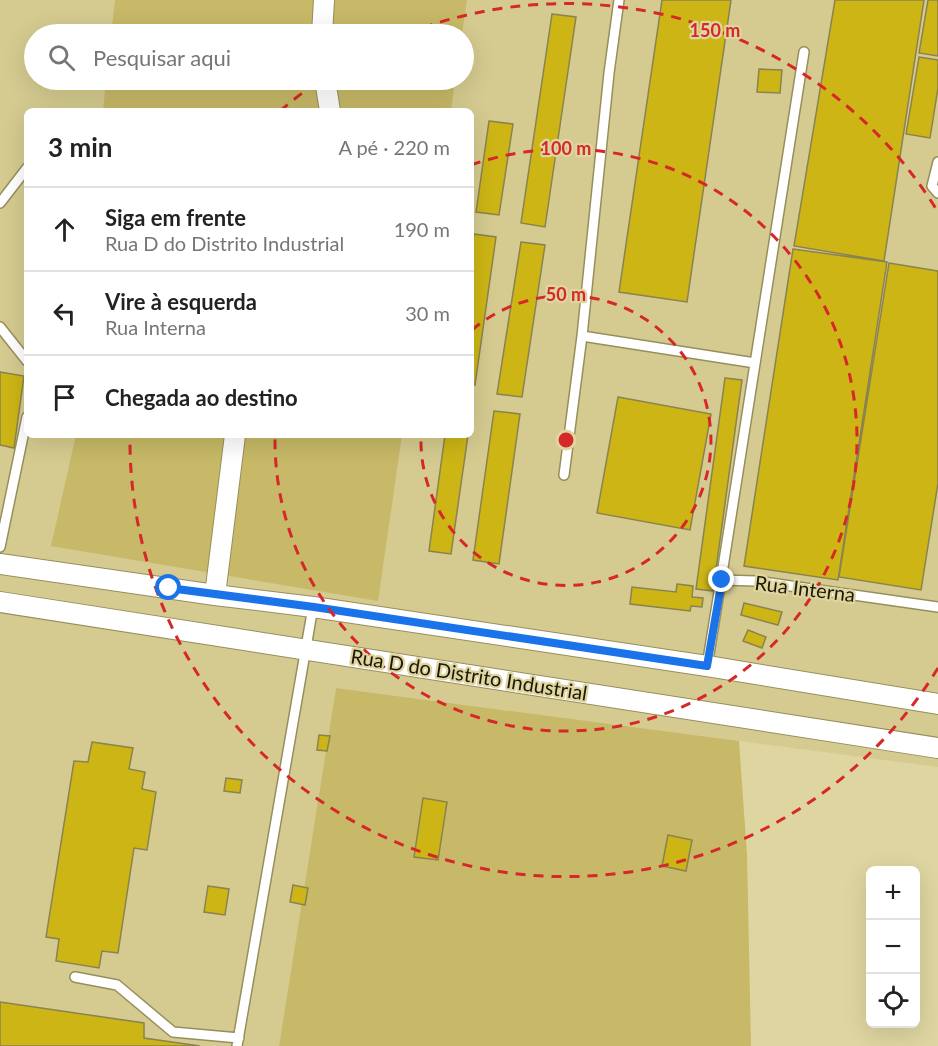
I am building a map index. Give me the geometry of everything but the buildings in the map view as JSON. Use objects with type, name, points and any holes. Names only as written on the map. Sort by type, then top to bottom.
[{"type":"street","points":[[323,24],[324,0]]},
{"type":"street","points":[[327,90],[330,108]]},
{"type":"street","points":[[215,595],[235,438]]},
{"type":"street","points":[[0,564],[314,607],[707,666],[938,704]]},
{"type":"street","name":"Rua D do Distrito Industrial","points":[[0,602],[938,748]]},
{"type":"lane","points":[[564,475],[582,336],[609,73],[620,0]]},
{"type":"lane","points":[[707,666],[804,52]]},
{"type":"lane","points":[[938,162],[932,186],[938,193]]},
{"type":"lane","points":[[0,202],[24,172]]},
{"type":"lane","points":[[0,327],[24,357]]},
{"type":"lane","points":[[582,336],[754,363]]},
{"type":"lane","points":[[0,547],[24,431]]},
{"type":"lane","name":"Rua Interna","points":[[722,580],[756,581],[938,607]]},
{"type":"lane","points":[[75,977],[117,985],[173,1032],[238,1042],[314,607]]},
{"type":"shaded area","points":[[0,0],[938,0],[938,767],[336,688],[279,1046],[0,1046]]},
{"type":"shaded area","points":[[115,0],[467,0],[463,24],[112,24]]},
{"type":"shaded area","points":[[105,90],[454,90],[451,108],[103,108]]},
{"type":"shaded area","points":[[75,438],[402,438],[378,601],[51,546]]},
{"type":"shaded area","points":[[336,688],[739,741],[747,855],[751,1046],[279,1046]]},
{"type":"route","points":[[169,588],[314,607],[707,666],[722,580]]}]
